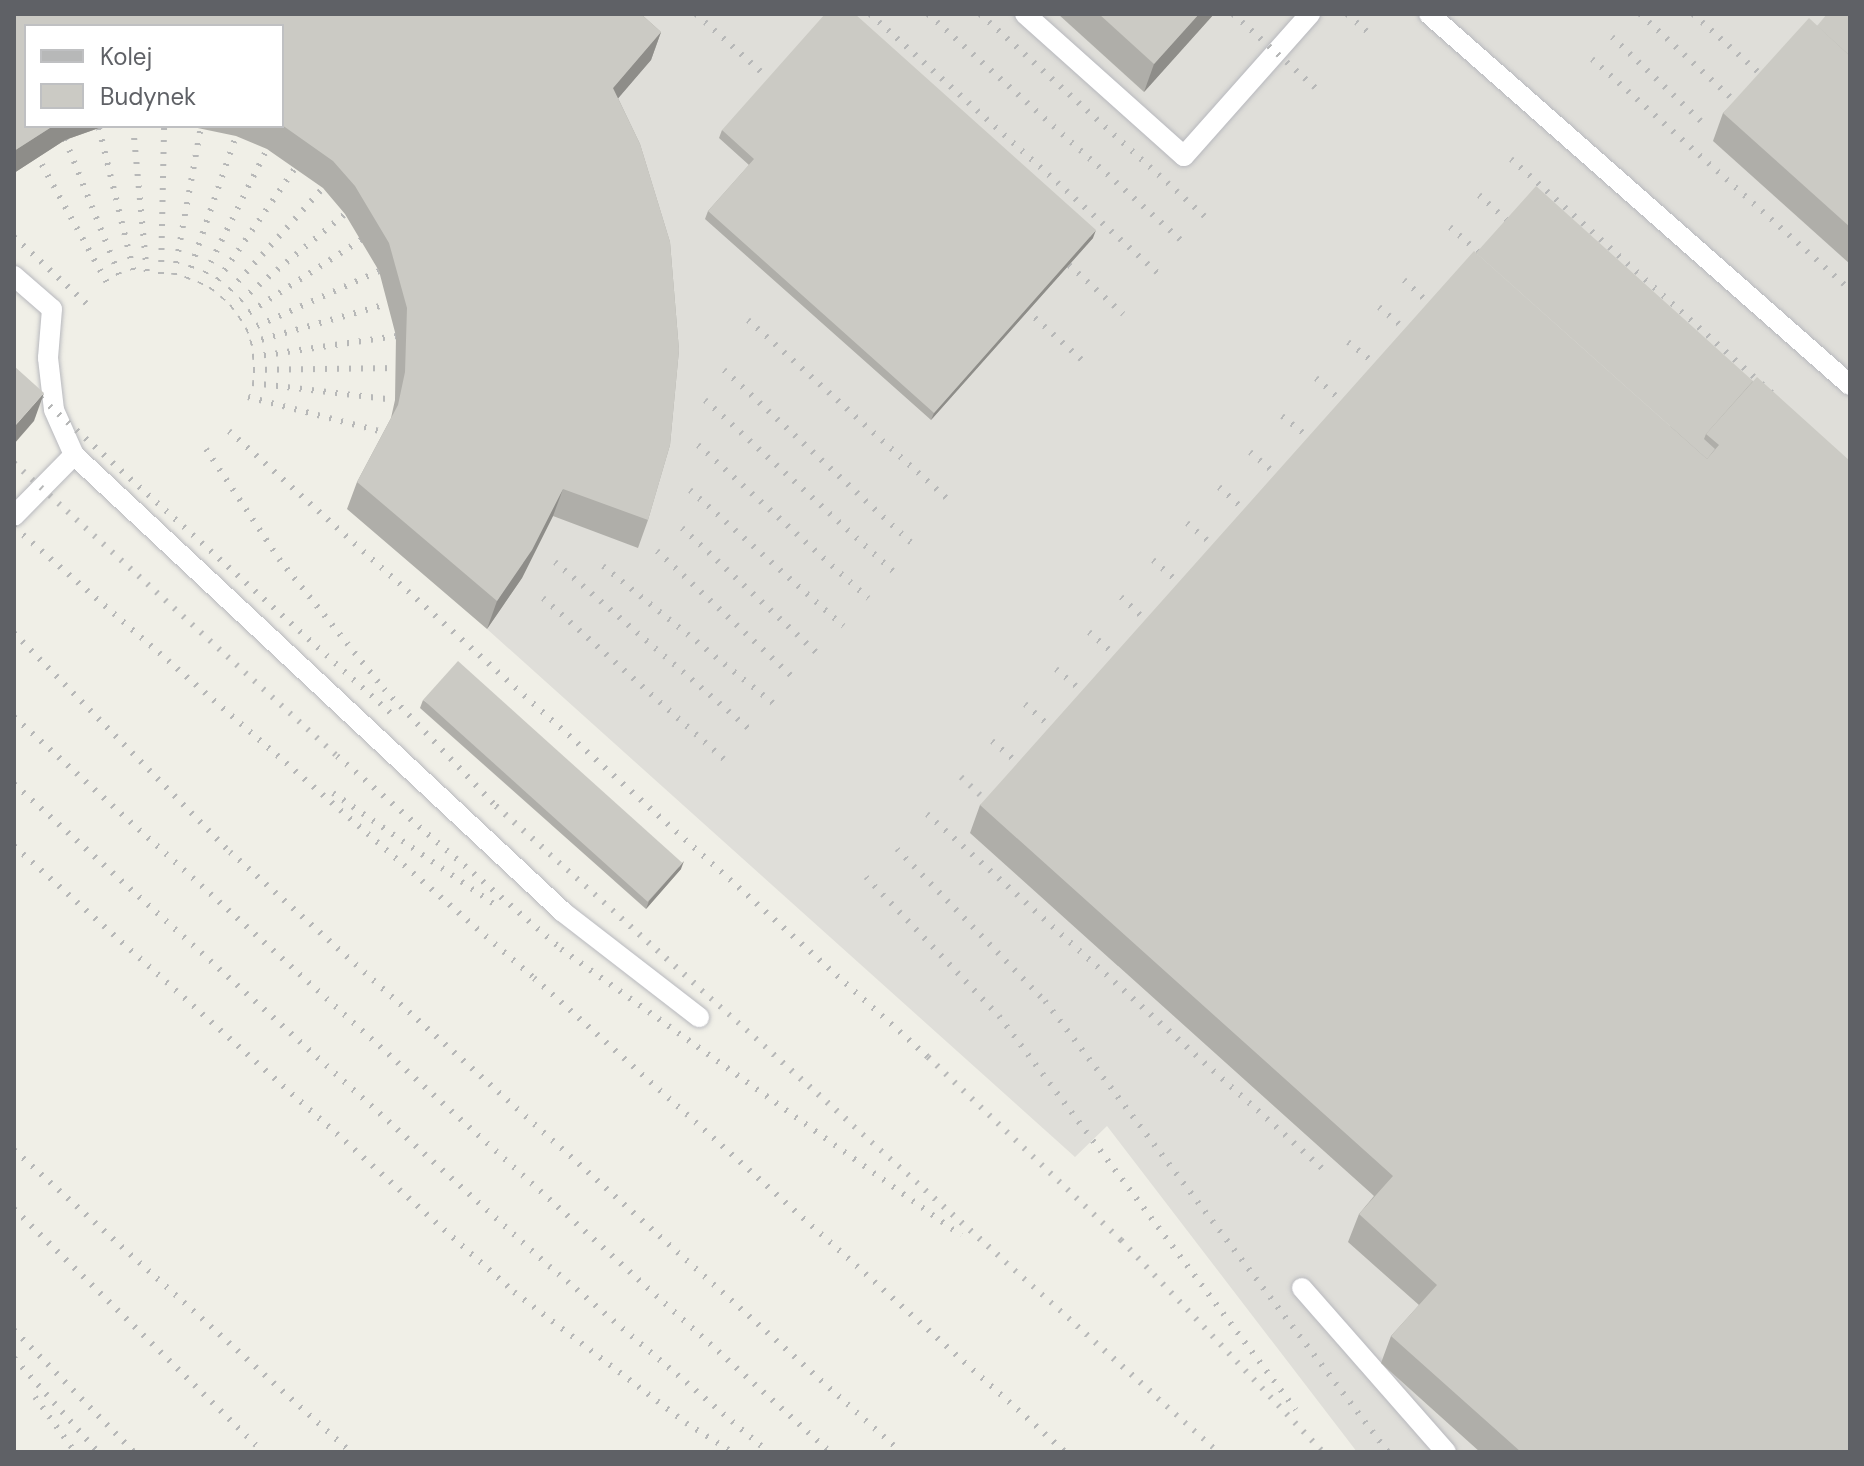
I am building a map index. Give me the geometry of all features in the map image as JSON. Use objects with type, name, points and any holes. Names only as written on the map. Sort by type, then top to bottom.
[{"type":"lane","points":[[1025,14],[1184,156],[1310,14]]},
{"type":"lane","points":[[1429,14],[1850,385]]},
{"type":"lane","points":[[14,276],[52,309],[48,358],[54,410],[74,455],[563,912],[699,1017]]},
{"type":"lane","points":[[14,516],[74,455]]},
{"type":"lane","points":[[1302,1288],[1446,1452]]},
{"type":"shaded area","points":[[600,14],[1850,14],[1850,1452],[1357,1452],[1107,1126],[1075,1157],[487,629],[522,578],[553,516],[630,171]]},
{"type":"building","points":[[14,14],[641,14],[661,32],[613,88],[640,144],[670,242],[679,350],[670,445],[648,520],[563,489],[532,550],[497,601],[357,482],[398,405],[405,372],[407,308],[389,243],[355,186],[333,161],[284,126],[284,24],[24,24],[24,128],[50,128],[14,151]]},
{"type":"building","points":[[825,14],[855,14],[1096,230],[934,413],[708,211],[754,159],[722,130]]},
{"type":"building","points":[[1099,14],[1199,14],[1154,64]]},
{"type":"building","points":[[1827,14],[1850,14],[1850,56],[1817,26]]},
{"type":"building","points":[[1809,18],[1850,56],[1850,227],[1723,113]]},
{"type":"building","points":[[1536,186],[1753,381],[1706,434],[1704,439],[1715,449],[1707,459],[1476,253]]},
{"type":"building","points":[[1474,251],[1707,459],[1719,445],[1706,434],[1757,377],[1850,461],[1850,1452],[1521,1452],[1391,1336],[1437,1285],[1359,1214],[1393,1176],[980,805]]},
{"type":"building","points":[[14,366],[44,393],[14,427]]},
{"type":"building","points":[[458,661],[682,863],[648,902],[423,700]]},
{"type":"railway","points":[[696,14],[767,77]]},
{"type":"railway","points":[[870,14],[1159,274]]},
{"type":"railway","points":[[928,14],[1185,244]]},
{"type":"railway","points":[[980,14],[1208,219]]},
{"type":"railway","points":[[1233,14],[1321,93]]},
{"type":"railway","points":[[1347,14],[1372,36]]},
{"type":"railway","points":[[1640,14],[1750,115]]},
{"type":"railway","points":[[1693,14],[1776,88]]},
{"type":"railway","points":[[1612,37],[1703,123]]},
{"type":"railway","points":[[1592,59],[1850,290]]},
{"type":"railway","points":[[99,128],[135,277]]},
{"type":"railway","points":[[133,128],[147,275]]},
{"type":"railway","points":[[161,274],[164,128]]},
{"type":"railway","points":[[174,275],[201,128]]},
{"type":"railway","points":[[187,279],[236,136]]},
{"type":"railway","points":[[65,139],[122,282]]},
{"type":"railway","points":[[200,284],[267,149]]},
{"type":"railway","points":[[36,154],[110,288]]},
{"type":"railway","points":[[1511,159],[1773,394]]},
{"type":"railway","points":[[211,290],[296,167]]},
{"type":"railway","points":[[222,299],[323,188]]},
{"type":"railway","points":[[1479,195],[1512,225]]},
{"type":"railway","points":[[231,308],[345,214]]},
{"type":"railway","points":[[1450,227],[1484,257]]},
{"type":"railway","points":[[14,237],[89,306]]},
{"type":"railway","points":[[239,319],[362,239]]},
{"type":"railway","points":[[1069,265],[1123,314]]},
{"type":"railway","points":[[246,331],[379,271]]},
{"type":"railway","points":[[1404,280],[1436,310]]},
{"type":"railway","points":[[250,343],[390,303]]},
{"type":"railway","points":[[1379,307],[1413,336]]},
{"type":"railway","points":[[1026,310],[1082,360]]},
{"type":"railway","points":[[748,320],[953,504]]},
{"type":"railway","points":[[252,357],[396,336]]},
{"type":"railway","points":[[1348,342],[1383,370]]},
{"type":"railway","points":[[253,370],[398,368]]},
{"type":"railway","points":[[724,370],[915,546]]},
{"type":"railway","points":[[14,374],[394,716]]},
{"type":"railway","points":[[1316,378],[1349,408]]},
{"type":"railway","points":[[252,383],[395,400]]},
{"type":"railway","points":[[248,397],[387,433]]},
{"type":"railway","points":[[705,400],[893,571]]},
{"type":"railway","points":[[1282,416],[1317,444]]},
{"type":"railway","points":[[229,431],[928,1057],[1121,1240],[1323,1452]]},
{"type":"railway","points":[[698,445],[868,598]]},
{"type":"railway","points":[[206,449],[279,559],[384,689],[496,806],[1218,1452]]},
{"type":"railway","points":[[1250,452],[1284,481]]},
{"type":"railway","points":[[14,463],[337,756],[561,949],[961,1235]]},
{"type":"railway","points":[[1219,487],[1252,517]]},
{"type":"railway","points":[[690,490],[843,626]]},
{"type":"railway","points":[[1187,523],[1221,552]]},
{"type":"railway","points":[[14,527],[534,978],[1065,1452]]},
{"type":"railway","points":[[682,528],[818,654]]},
{"type":"railway","points":[[657,551],[796,680]]},
{"type":"railway","points":[[1153,560],[1187,590]]},
{"type":"railway","points":[[555,562],[750,730]]},
{"type":"railway","points":[[603,566],[774,704]]},
{"type":"railway","points":[[1121,597],[1153,627]]},
{"type":"railway","points":[[543,598],[724,759]]},
{"type":"railway","points":[[1089,632],[1123,662]]},
{"type":"railway","points":[[14,633],[230,852],[901,1452]]},
{"type":"railway","points":[[1056,669],[1090,698]]},
{"type":"railway","points":[[1025,704],[1058,734]]},
{"type":"railway","points":[[14,717],[830,1452]]},
{"type":"railway","points":[[992,741],[1026,770]]},
{"type":"railway","points":[[961,777],[993,807]]},
{"type":"railway","points":[[14,784],[549,1266],[768,1452]]},
{"type":"railway","points":[[333,793],[498,907]]},
{"type":"railway","points":[[927,814],[1323,1169]]},
{"type":"railway","points":[[14,846],[514,1292],[686,1423],[732,1452]]},
{"type":"railway","points":[[897,849],[1045,1001],[1388,1452]]},
{"type":"railway","points":[[866,877],[999,1016],[1296,1410]]},
{"type":"railway","points":[[14,1150],[351,1452]]},
{"type":"railway","points":[[14,1209],[263,1452]]},
{"type":"railway","points":[[14,1330],[134,1452]]},
{"type":"railway","points":[[14,1358],[98,1452]]},
{"type":"railway","points":[[35,1397],[75,1452]]}]
